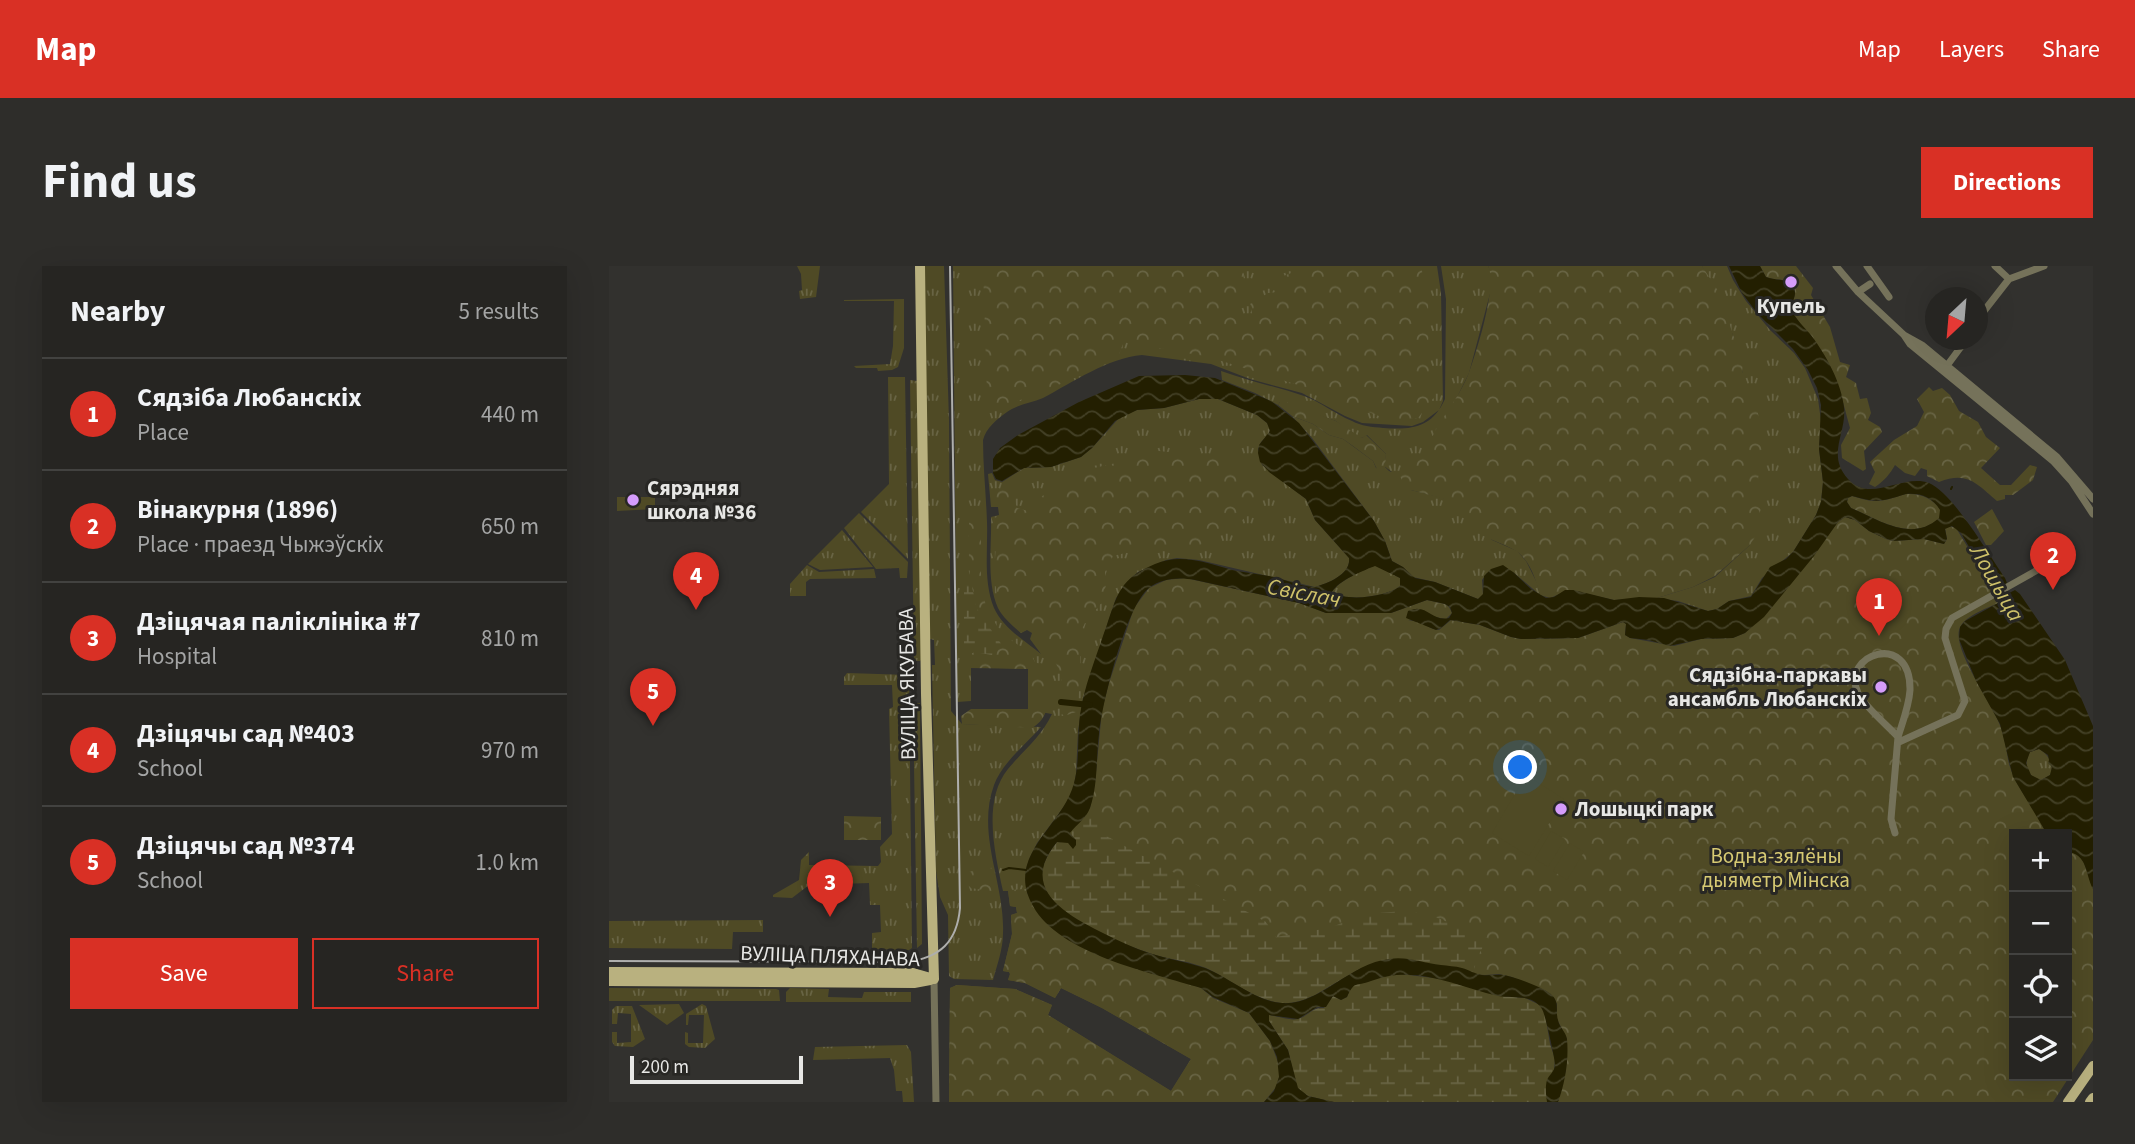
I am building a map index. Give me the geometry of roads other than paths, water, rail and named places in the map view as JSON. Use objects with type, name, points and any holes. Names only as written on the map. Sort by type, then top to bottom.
[{"type":"main road","name":"ВУЛІЦА ЯКУБАВА","points":[[920,266],[928,820],[934,979]]},
{"type":"main road","name":"ВУЛІЦА ПЛЯХАНАВА","points":[[609,972],[624,977]]},
{"type":"main road","name":"ВУЛІЦА ПЛЯХАНАВА","points":[[609,981],[624,977],[913,973],[934,979]]},
{"type":"main road","points":[[2068,1102],[2093,1066]]},
{"type":"street","points":[[1836,266],[1910,344],[2057,457],[2093,499]]},
{"type":"street","points":[[1867,266],[1889,297]]},
{"type":"street","points":[[1995,266],[2009,279]]},
{"type":"street","points":[[1988,306],[2009,279],[2044,266]]},
{"type":"street","points":[[1858,292],[1870,284]]},
{"type":"street","points":[[1945,369],[1959,350]]},
{"type":"street","points":[[1945,369],[2053,461],[2072,482],[2093,514]]},
{"type":"street","points":[[1898,739],[1958,715],[1965,701],[1947,646],[1946,629],[1955,615],[2057,559]]},
{"type":"street","points":[[1895,833],[1891,819],[1898,739],[1910,688],[1904,663],[1887,653],[1875,655],[1864,660],[1857,673],[1855,682],[1858,695],[1898,739]]},
{"type":"street","name":"ВУЛІЦА ЯКУБАВА","points":[[934,979],[936,1102]]},
{"type":"water","points":[[1729,266],[1760,266],[1766,277],[1788,282],[1794,288],[1791,310],[1822,351],[1840,388],[1844,417],[1838,453],[1842,470],[1848,479],[1866,489],[1919,481],[1939,489],[1980,540],[2005,578],[2009,593],[2015,590],[2020,594],[2065,660],[2093,726],[2093,889],[2085,866],[2079,857],[2072,853],[2072,829],[2044,829],[2013,777],[2000,724],[1976,681],[1959,639],[1960,627],[1965,621],[1998,603],[2005,595],[2001,586],[1994,590],[1961,533],[1952,526],[1945,529],[1947,539],[1944,544],[1924,539],[1893,541],[1845,517],[1838,522],[1764,617],[1745,633],[1733,638],[1701,639],[1669,646],[1630,638],[1625,635],[1626,624],[1623,622],[1578,638],[1521,639],[1480,625],[1450,620],[1436,630],[1406,618],[1408,611],[1420,609],[1438,617],[1449,618],[1452,613],[1450,607],[1427,600],[1391,613],[1326,613],[1299,603],[1195,580],[1177,579],[1165,580],[1149,588],[1132,614],[1110,679],[1101,720],[1096,781],[1090,808],[1070,833],[1076,840],[1073,849],[1068,843],[1057,842],[1046,859],[1043,874],[1045,887],[1052,898],[1062,909],[1090,927],[1121,942],[1149,953],[1205,968],[1252,994],[1282,1003],[1309,998],[1361,968],[1396,958],[1457,967],[1482,975],[1508,976],[1536,986],[1554,998],[1557,1017],[1567,1039],[1567,1063],[1558,1102],[1547,1102],[1546,1083],[1555,1063],[1545,1019],[1538,1004],[1528,999],[1498,996],[1435,978],[1403,975],[1387,976],[1356,985],[1347,997],[1341,1000],[1333,996],[1326,1007],[1317,1007],[1298,1019],[1269,1015],[1269,1021],[1288,1050],[1298,1088],[1308,1096],[1334,1102],[1264,1102],[1274,1091],[1279,1077],[1277,1057],[1270,1041],[1249,1013],[1213,997],[1201,988],[1133,968],[1085,949],[1063,937],[1046,923],[1033,906],[1026,888],[1026,871],[1030,856],[1059,814],[1074,783],[1084,694],[1115,602],[1127,581],[1155,564],[1186,559],[1315,587],[1343,573],[1349,564],[1349,558],[1315,520],[1306,499],[1269,472],[1260,462],[1259,445],[1270,431],[1267,423],[1257,415],[1218,399],[1199,399],[1164,408],[1137,410],[1115,421],[1081,457],[1051,467],[1024,468],[1002,481],[996,479],[993,473],[993,459],[1000,448],[1018,435],[1079,402],[1139,376],[1185,375],[1215,378],[1271,401],[1299,423],[1374,521],[1392,561],[1415,578],[1435,582],[1478,599],[1483,594],[1484,576],[1491,569],[1503,565],[1546,598],[1554,597],[1565,590],[1574,590],[1614,600],[1664,598],[1708,611],[1729,601],[1751,597],[1770,567],[1793,552],[1821,502],[1821,405],[1817,388],[1793,349],[1757,313],[1742,293]],"holes":[[[1917,494],[1930,499],[1940,510],[1939,518],[1918,529],[1895,527],[1851,508],[1847,502],[1852,496],[1879,501]],[[1375,566],[1400,578],[1400,586],[1386,593],[1366,597],[1347,597],[1332,592],[1346,580]],[[2039,749],[2048,755],[2048,763],[2052,767],[2050,775],[2041,780],[2031,775],[2026,763],[2030,752]]]},
{"type":"waterway","points":[[1061,702],[1090,705]]},
{"type":"waterway","points":[[1003,870],[1026,870]]},
{"type":"tram line","points":[[609,961],[906,962],[928,957],[951,939],[960,908],[950,266]]},
{"type":"place","name":"Купель","points":[[1791,282]]},
{"type":"place","name":"Сярэдняя школа №36","points":[[633,500]]},
{"type":"place","name":"Вінакурня (1896)","points":[[2053,590]]},
{"type":"place","name":"Дзіцячы сад №403","points":[[696,610]]},
{"type":"place","name":"Сядзіба Любанскіх","points":[[1879,636]]},
{"type":"place","name":"Сядзібна-паркавы ансамбль Любанскіх","points":[[1881,687]]},
{"type":"place","name":"Дзіцячы сад №374","points":[[653,726]]},
{"type":"place","name":"Лошыцкі парк","points":[[1561,809]]},
{"type":"place","name":"Дзіцячая паліклініка #7","points":[[830,917]]},
{"type":"water label","name":"Лошыца","points":[[1997,583]]},
{"type":"water label","name":"Свіслач","points":[[1304,593]]},
{"type":"park label","name":"Водна-зялёны дыяметр Мінска","points":[[1776,868]]}]
